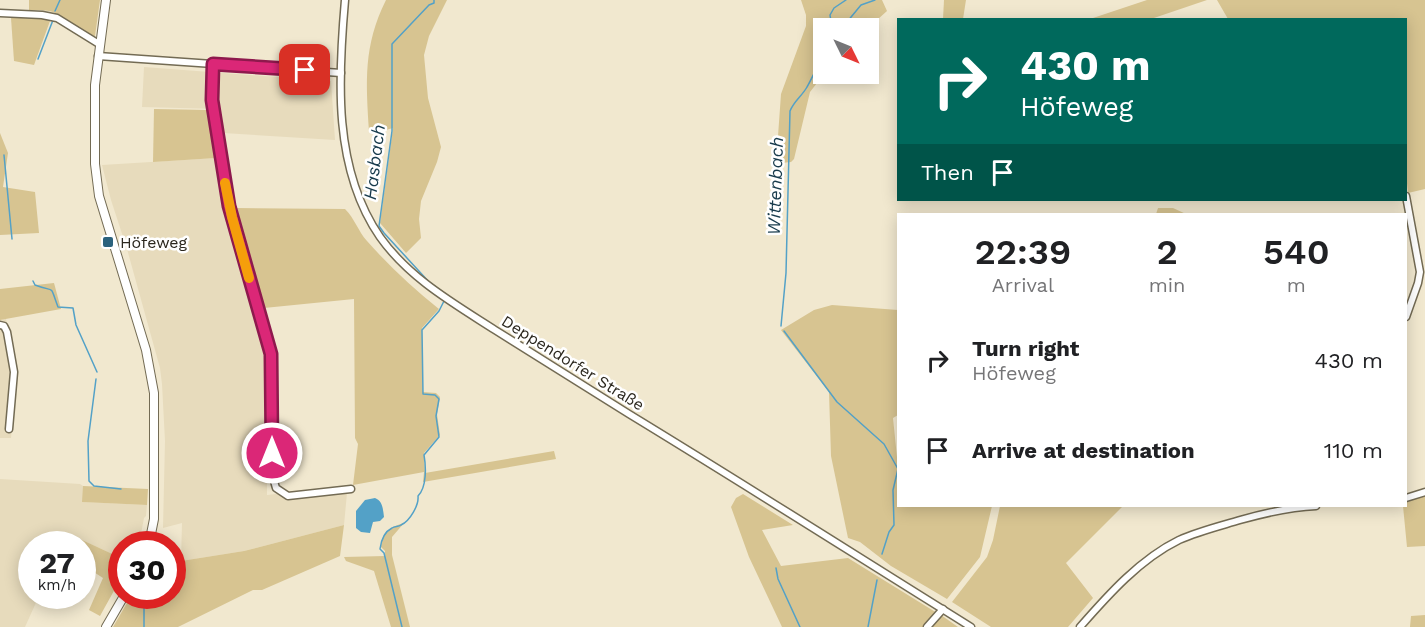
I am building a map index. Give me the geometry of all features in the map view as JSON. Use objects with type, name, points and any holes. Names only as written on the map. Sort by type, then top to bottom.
[{"type":"main road","points":[[106,0],[99,44],[94,115],[97,185],[146,350],[154,393],[154,519],[152,531]]},
{"type":"main road","points":[[106,627],[116,609]]},
{"type":"street","name":"Deppendorfer Straße","points":[[345,0],[341,73],[346,148],[355,189],[379,236],[391,252],[419,279],[448,300],[971,627]]},
{"type":"street","points":[[0,13],[57,18],[99,44]]},
{"type":"street","points":[[98,56],[341,73]]},
{"type":"street","points":[[213,64],[212,100],[229,206],[271,354],[272,474],[276,488],[288,496],[351,489]]},
{"type":"street","points":[[1407,201],[1420,272],[1407,314]]},
{"type":"street","points":[[0,325],[4,326],[6,332],[14,372],[9,429]]},
{"type":"street","points":[[1407,498],[1425,492]]},
{"type":"street","points":[[1080,627],[1124,581],[1146,562],[1178,540],[1201,531],[1271,512],[1308,507]]},
{"type":"street","points":[[927,627],[943,609]]},
{"type":"shaded area","points":[[29,0],[100,0],[95,36],[85,33],[53,12],[29,10]]},
{"type":"shaded area","points":[[386,0],[447,0],[429,36],[424,55],[428,98],[441,147],[421,201],[419,219],[421,238],[406,253],[380,223],[393,128],[369,131],[368,64],[373,33]]},
{"type":"shaded area","points":[[801,0],[882,0],[887,11],[879,18],[813,18],[813,84],[816,84],[810,92],[794,159],[791,162],[781,163],[778,136],[781,94],[806,26],[806,15]]},
{"type":"shaded area","points":[[944,0],[966,0],[963,18],[943,18]]},
{"type":"shaded area","points":[[1147,0],[1207,0],[1154,18],[1093,18]]},
{"type":"shaded area","points":[[1217,0],[1425,0],[1425,189],[1408,193],[1407,18],[1227,18]]},
{"type":"shaded area","points":[[40,17],[50,21],[34,65],[14,61],[11,18]]},
{"type":"shaded area","points":[[144,67],[331,81],[335,140],[223,133],[218,109],[142,107]]},
{"type":"shaded area","points":[[154,109],[208,110],[216,158],[153,162]]},
{"type":"shaded area","points":[[0,133],[8,153],[3,187],[35,192],[39,233],[0,235]]},
{"type":"shaded area","points":[[216,158],[226,210],[267,355],[267,495],[353,485],[353,492],[347,493],[344,525],[244,551],[186,560],[186,531],[182,531],[182,523],[163,528],[165,441],[160,368],[102,165]]},
{"type":"shaded area","points":[[236,208],[345,209],[375,250],[439,309],[422,328],[423,392],[436,393],[440,397],[437,414],[440,435],[424,453],[425,473],[554,451],[556,459],[423,482],[424,472],[353,485],[358,444],[355,438],[354,299],[264,308]]},
{"type":"shaded area","points":[[1158,208],[1173,208],[1184,213],[1156,213]]},
{"type":"shaded area","points":[[54,283],[61,309],[0,320],[0,289]]},
{"type":"shaded area","points":[[832,305],[897,310],[897,416],[893,418],[897,457],[897,507],[992,507],[980,557],[947,599],[891,566],[860,542],[848,538],[831,456],[829,392],[781,330],[814,310]]},
{"type":"shaded area","points":[[6,319],[17,377],[11,438],[0,438],[0,320]]},
{"type":"shaded area","points":[[0,479],[80,484],[83,486],[83,502],[147,505],[142,531],[108,531],[108,552],[96,546],[96,531],[18,531],[18,609],[33,609],[25,627],[0,627]]},
{"type":"shaded area","points":[[83,486],[148,489],[147,505],[82,502]]},
{"type":"shaded area","points":[[743,494],[793,525],[762,530],[781,566],[848,558],[937,613],[925,627],[782,627],[749,557],[731,507],[736,498]]},
{"type":"shaded area","points":[[1425,496],[1425,546],[1407,547],[1403,507],[1407,507],[1407,502]]},
{"type":"shaded area","points":[[1000,507],[1122,507],[1066,563],[1093,598],[1068,627],[991,627],[952,602],[987,557]]},
{"type":"shaded area","points":[[404,523],[392,537],[392,555],[410,627],[391,627],[374,571],[346,561],[344,557],[385,556],[385,551],[381,547],[385,534],[391,528]]},
{"type":"shaded area","points":[[344,525],[340,556],[262,590],[253,590],[178,627],[113,627],[123,609],[186,609],[186,560],[244,551]]},
{"type":"shaded area","points":[[96,546],[108,552],[108,602],[100,616],[89,610],[96,609],[96,594],[103,578],[96,573]]},
{"type":"shaded area","points":[[941,615],[958,627],[931,627]]},
{"type":"shaded area","points":[[1425,615],[1425,627],[1410,627],[1411,616]]},
{"type":"water","points":[[375,498],[381,503],[384,517],[380,521],[373,522],[370,533],[361,532],[356,528],[356,511],[365,500]]},
{"type":"waterway","points":[[55,11],[60,0]]},
{"type":"waterway","name":"Hasbach","points":[[434,0],[434,3],[429,5],[392,44],[392,131],[379,226],[429,282],[447,295]]},
{"type":"waterway","name":"Wittenbach","points":[[830,18],[834,8],[846,0]]},
{"type":"waterway","name":"Wittenbach","points":[[850,18],[861,5],[875,0]]},
{"type":"waterway","points":[[38,59],[53,20]]},
{"type":"waterway","name":"Wittenbach","points":[[781,326],[786,273],[790,111],[813,75]]},
{"type":"waterway","points":[[4,155],[12,239]]},
{"type":"waterway","points":[[33,281],[35,285],[51,290],[58,307],[73,308],[76,325],[97,372]]},
{"type":"waterway","name":"Hasbach","points":[[402,627],[384,553],[380,549],[387,532],[408,520],[413,512],[424,482],[424,455],[439,437],[436,416],[439,399],[435,395],[423,394],[422,330],[439,311],[445,299]]},
{"type":"waterway","name":"Wittenbach","points":[[784,331],[837,402],[884,444],[897,467]]},
{"type":"waterway","points":[[96,379],[88,441],[89,481],[94,486],[121,489]]},
{"type":"waterway","name":"Wittenbach","points":[[882,554],[889,532],[894,525],[893,490],[897,473]]},
{"type":"waterway","name":"Wittenbach","points":[[776,568],[778,579],[800,627]]},
{"type":"waterway","name":"Wittenbach","points":[[868,627],[877,580]]},
{"type":"waterway","points":[[144,609],[144,627]]},
{"type":"slow traffic","points":[[225,183],[249,278]]},
{"type":"place","name":"Höfeweg","points":[[108,242]]},
{"type":"route","points":[[272,453],[271,354],[229,206],[212,100],[212,70],[213,64],[305,70]]}]
